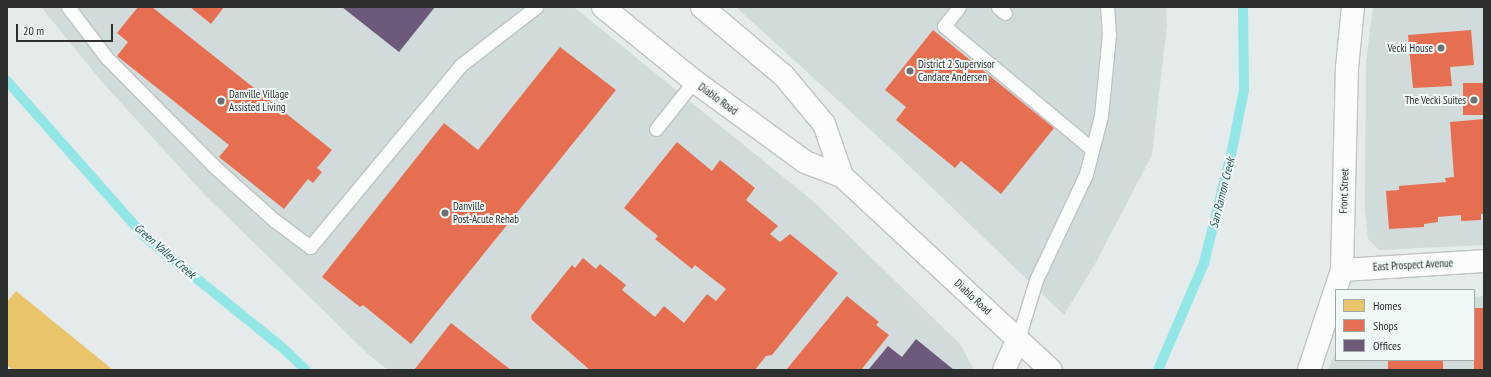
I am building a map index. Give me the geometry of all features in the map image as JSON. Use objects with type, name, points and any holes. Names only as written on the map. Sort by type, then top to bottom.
[{"type":"street","name":"Diablo Road","points":[[603,7],[694,81],[805,162],[842,176],[1051,370]]},
{"type":"street","name":"Diablo Road","points":[[702,7],[784,76],[824,124],[842,176]]},
{"type":"street","name":"Front Street","points":[[1336,289],[1342,270],[1347,68],[1353,7]]},
{"type":"street","name":"East Prospect Avenue","points":[[1342,270],[1484,261]]},
{"type":"street","name":"Front Street","points":[[1309,370],[1335,291]]},
{"type":"street","points":[[1004,370],[1018,339]]},
{"type":"lane","points":[[68,7],[107,58],[216,168],[274,220],[310,247],[461,65],[536,7]]},
{"type":"lane","points":[[959,7],[944,26],[1092,148]]},
{"type":"lane","points":[[1018,339],[1036,280],[1086,174],[1101,116],[1109,34],[1108,7]]},
{"type":"lane","points":[[656,129],[694,81]]},
{"type":"shaded area","points":[[41,7],[574,7],[814,202],[960,344],[974,370],[388,370],[368,354],[205,195],[103,83]]},
{"type":"shaded area","points":[[736,7],[1166,7],[1167,24],[1152,155],[1096,262],[1064,315],[900,157]]},
{"type":"shaded area","points":[[1373,7],[1484,7],[1484,245],[1379,250],[1368,239],[1365,209],[1366,63]]},
{"type":"shaded area","points":[[1484,296],[1484,370],[1328,370],[1335,353],[1335,361],[1475,361],[1475,297]]},
{"type":"building: Homes","points":[[16,291],[113,370],[13,370],[7,365],[7,302]]},
{"type":"building: Shops","name":"Danville Village Assisted Living","points":[[138,7],[152,7],[332,150],[317,168],[322,172],[313,183],[308,179],[284,209],[219,157],[229,145],[117,56],[128,42],[117,33]]},
{"type":"building: Shops","points":[[190,7],[224,7],[211,24]]},
{"type":"building: Shops","points":[[933,30],[1054,128],[1001,194],[961,161],[955,168],[896,120],[906,107],[885,90]]},
{"type":"building: Shops","name":"Vecki House","points":[[1471,30],[1474,65],[1450,67],[1452,86],[1413,88],[1408,35]]},
{"type":"building: Shops","name":"Danville Post-Acute Rehab","points":[[560,47],[616,90],[411,344],[363,305],[360,307],[322,277],[444,123],[478,150]]},
{"type":"building: Shops","name":"The Vecki Suites","points":[[1463,83],[1484,83],[1484,115],[1463,115]]},
{"type":"building: Shops","points":[[1484,119],[1484,214],[1481,214],[1481,220],[1461,221],[1461,215],[1438,217],[1438,222],[1424,224],[1424,227],[1389,229],[1386,191],[1399,190],[1399,186],[1446,182],[1445,178],[1454,177],[1450,122]]},
{"type":"building: Shops","points":[[677,142],[712,171],[720,160],[755,188],[746,200],[778,226],[770,234],[780,242],[790,234],[838,273],[772,355],[766,356],[755,370],[590,370],[532,320],[531,316],[572,265],[575,268],[583,258],[596,269],[600,264],[626,285],[622,290],[655,317],[664,306],[684,323],[707,294],[716,301],[726,289],[695,265],[692,269],[655,239],[658,236],[624,208]]},
{"type":"building: Shops","points":[[847,296],[879,322],[876,325],[889,335],[861,370],[786,370]]},
{"type":"building: Shops","points":[[1475,308],[1484,308],[1484,370],[1474,370]]},
{"type":"building: Shops","points":[[451,323],[511,370],[414,370]]},
{"type":"building: Shops","points":[[1388,361],[1443,361],[1443,370],[1388,370]]},
{"type":"building: Offices","points":[[342,7],[435,7],[399,52]]},
{"type":"building: Offices","points":[[916,339],[954,370],[869,369],[888,346],[902,357]]},
{"type":"waterway","name":"San Ramon Creek","points":[[1158,370],[1204,263],[1231,155],[1244,90],[1243,7]]},
{"type":"waterway","name":"Green Valley Creek","points":[[7,81],[144,236],[283,348],[306,370]]},
{"type":"place","name":"Vecki House","points":[[1441,48]]},
{"type":"place","name":"District 2 Supervisor Candace Andersen","points":[[910,71]]},
{"type":"place","name":"The Vecki Suites","points":[[1474,100]]},
{"type":"place","name":"Danville Village Assisted Living","points":[[221,101]]},
{"type":"place","name":"Danville Post-Acute Rehab","points":[[445,213]]}]
